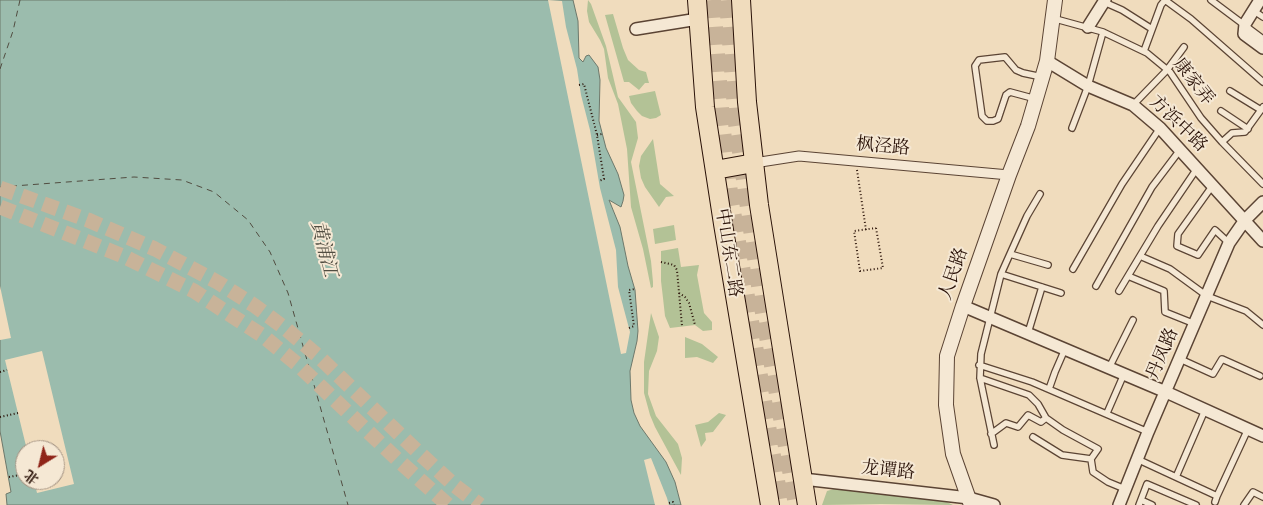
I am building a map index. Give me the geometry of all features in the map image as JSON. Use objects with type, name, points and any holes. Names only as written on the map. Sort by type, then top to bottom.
[{"type":"main road","name":"中山东二路","points":[[697,0],[705,107],[770,505]]},
{"type":"main road","name":"中山东二路","points":[[741,0],[747,102],[754,163],[769,275],[806,505]]},
{"type":"main road","points":[[715,170],[754,163]]},
{"type":"street","name":"人民路","points":[[970,501],[954,454],[946,405],[947,356],[1009,175],[1028,126],[1046,61],[1055,0]]},
{"type":"street","points":[[1260,0],[1259,14],[1245,24],[1244,34],[1263,48]]},
{"type":"street","points":[[1088,27],[1104,1]]},
{"type":"street","points":[[636,29],[698,18]]},
{"type":"street","name":"方浜中路","points":[[1046,61],[1088,86],[1133,105],[1160,128],[1198,167],[1263,242]]},
{"type":"street","name":"枫泾路","points":[[754,163],[799,156],[1009,175]]},
{"type":"street","name":"丹凤路","points":[[1119,505],[1148,432],[1229,243],[1245,220],[1263,202]]},
{"type":"street","points":[[963,306],[1166,392],[1263,436]]},
{"type":"street","name":"龙谭路","points":[[803,479],[994,505]]},
{"type":"lane","points":[[1144,51],[1161,5],[1165,0],[1191,19],[1263,82]]},
{"type":"lane","points":[[1211,0],[1263,39]]},
{"type":"lane","points":[[1104,1],[1152,29]]},
{"type":"lane","name":"康家弄","points":[[1052,18],[1103,32],[1144,51],[1167,70],[1201,118],[1263,184]]},
{"type":"lane","points":[[1072,128],[1088,86],[1103,32]]},
{"type":"lane","points":[[1133,105],[1167,70],[1184,47]]},
{"type":"lane","points":[[1036,99],[1010,92],[1006,95],[998,119],[993,121],[987,120],[982,116],[975,66],[979,60],[1005,57],[1016,70],[1042,77]]},
{"type":"lane","points":[[1222,142],[1232,133],[1245,132],[1262,108],[1230,90]]},
{"type":"lane","points":[[1221,111],[1248,129]]},
{"type":"lane","points":[[1256,118],[1263,124]]},
{"type":"lane","points":[[1073,269],[1122,184],[1160,128]]},
{"type":"lane","points":[[1096,286],[1152,186],[1180,150]]},
{"type":"lane","points":[[1119,291],[1198,167]]},
{"type":"lane","points":[[1213,184],[1178,234],[1177,246],[1198,255],[1215,230],[1229,243]]},
{"type":"lane","points":[[994,445],[980,378],[979,364],[1001,274],[1027,216],[1040,194]]},
{"type":"lane","points":[[1010,254],[1048,265]]},
{"type":"lane","points":[[1140,256],[1170,269],[1206,296],[1246,312],[1263,325]]},
{"type":"lane","points":[[1001,274],[1061,293]]},
{"type":"lane","points":[[1128,276],[1164,291],[1166,312],[1194,324]]},
{"type":"lane","points":[[1028,333],[1042,287]]},
{"type":"lane","points":[[1109,368],[1133,320]]},
{"type":"lane","points":[[1050,389],[1055,372],[1066,349]]},
{"type":"lane","points":[[1180,359],[1213,374],[1222,359],[1260,376]]},
{"type":"lane","points":[[979,364],[1050,389],[1148,432]]},
{"type":"lane","points":[[1107,413],[1124,374]]},
{"type":"lane","points":[[980,378],[1029,395],[1038,404],[1046,418],[1063,430],[1098,449],[1091,459],[1092,472],[1108,482],[1125,489]]},
{"type":"lane","points":[[1176,477],[1205,410]]},
{"type":"lane","points":[[991,434],[1006,423],[1018,427],[1028,415],[1041,422],[1046,418]]},
{"type":"lane","points":[[1137,459],[1176,477],[1216,499],[1248,429]]},
{"type":"lane","points":[[1033,437],[1062,455],[1091,459]]},
{"type":"lane","points":[[1152,505],[1140,503],[1147,484],[1196,505]]},
{"type":"lane","points":[[1244,505],[1253,492],[1263,497]]},
{"type":"path","points":[[579,85],[584,84],[597,135],[604,179],[599,181]]},
{"type":"path","points":[[597,135],[602,134]]},
{"type":"path","points":[[855,161],[866,230]]},
{"type":"path","points":[[876,228],[883,268],[860,271],[854,231],[866,230],[876,228]]},
{"type":"path","points":[[661,262],[674,265],[677,270],[682,326]]},
{"type":"path","points":[[629,328],[634,326],[629,290],[635,290]]},
{"type":"path","points":[[679,294],[685,297],[689,303],[695,325]]},
{"type":"path","points":[[0,372],[7,370]]},
{"type":"path","points":[[0,416],[18,413]]},
{"type":"path","points":[[9,477],[15,476]]},
{"type":"path","points":[[669,503],[673,502],[674,505]]},
{"type":"shaded area","points":[[588,0],[606,46],[618,97],[636,122],[638,138],[631,162],[651,261],[653,287],[651,288],[643,249],[631,207],[627,149],[618,104],[608,78],[604,49],[589,22]]},
{"type":"shaded area","points":[[613,14],[628,60],[639,70],[646,72],[649,83],[645,83],[639,90],[629,82],[624,82],[605,15]]},
{"type":"shaded area","points":[[655,91],[661,115],[650,119],[642,116],[637,111],[631,103],[629,96]]},
{"type":"shaded area","points":[[653,139],[660,184],[674,196],[666,197],[659,207],[645,187],[639,166],[641,156]]},
{"type":"shaded area","points":[[674,225],[676,240],[655,244],[653,229]]},
{"type":"shaded area","points":[[678,248],[681,267],[699,265],[697,275],[704,313],[712,322],[712,330],[703,331],[695,325],[670,328],[665,316],[661,281],[661,251]]},
{"type":"shaded area","points":[[651,313],[659,337],[657,351],[649,371],[648,394],[656,416],[678,444],[682,458],[681,475],[655,427],[644,393],[644,362]]},
{"type":"shaded area","points":[[685,337],[702,344],[718,357],[713,363],[697,357],[685,358]]},
{"type":"shaded area","points":[[719,413],[726,415],[713,432],[705,433],[706,440],[701,447],[695,425],[708,422]]},
{"type":"shaded area","points":[[841,487],[922,497],[953,505],[822,505],[827,491]]},
{"type":"water","name":"黄浦江","points":[[0,0],[573,0],[578,21],[579,58],[583,62],[586,56],[589,55],[598,67],[600,80],[599,121],[606,148],[618,174],[624,195],[621,207],[609,200],[620,227],[635,290],[638,331],[630,371],[631,400],[640,426],[666,462],[675,482],[681,505],[7,505],[6,494],[11,492],[0,431]]},
{"type":"pier","points":[[548,0],[562,1],[566,27],[590,130],[600,188],[616,250],[618,287],[630,332],[626,353],[621,354]]},
{"type":"pier","points":[[0,286],[11,338],[0,340]]},
{"type":"pier","points":[[42,351],[63,440],[25,440],[5,360]]},
{"type":"pier","points":[[65,447],[74,484],[65,486]]},
{"type":"pier","points":[[651,458],[669,505],[655,505],[644,460]]},
{"type":"pier","points":[[36,490],[49,490],[37,493]]},
{"type":"ferry route","points":[[0,69],[13,31],[20,0]]},
{"type":"ferry route","points":[[0,187],[134,177],[182,180],[214,192],[248,220],[270,252],[288,293],[348,505]]},
{"type":"tunnel","points":[[712,0],[721,122],[729,193],[780,505]]},
{"type":"tunnel","points":[[728,0],[737,123],[763,307],[797,505]]},
{"type":"tunnel","points":[[0,188],[88,220],[155,249],[219,283],[255,306],[318,356],[417,451],[454,485],[480,505]]},
{"type":"tunnel","points":[[0,207],[123,256],[194,291],[263,336],[297,364],[448,505]]}]
